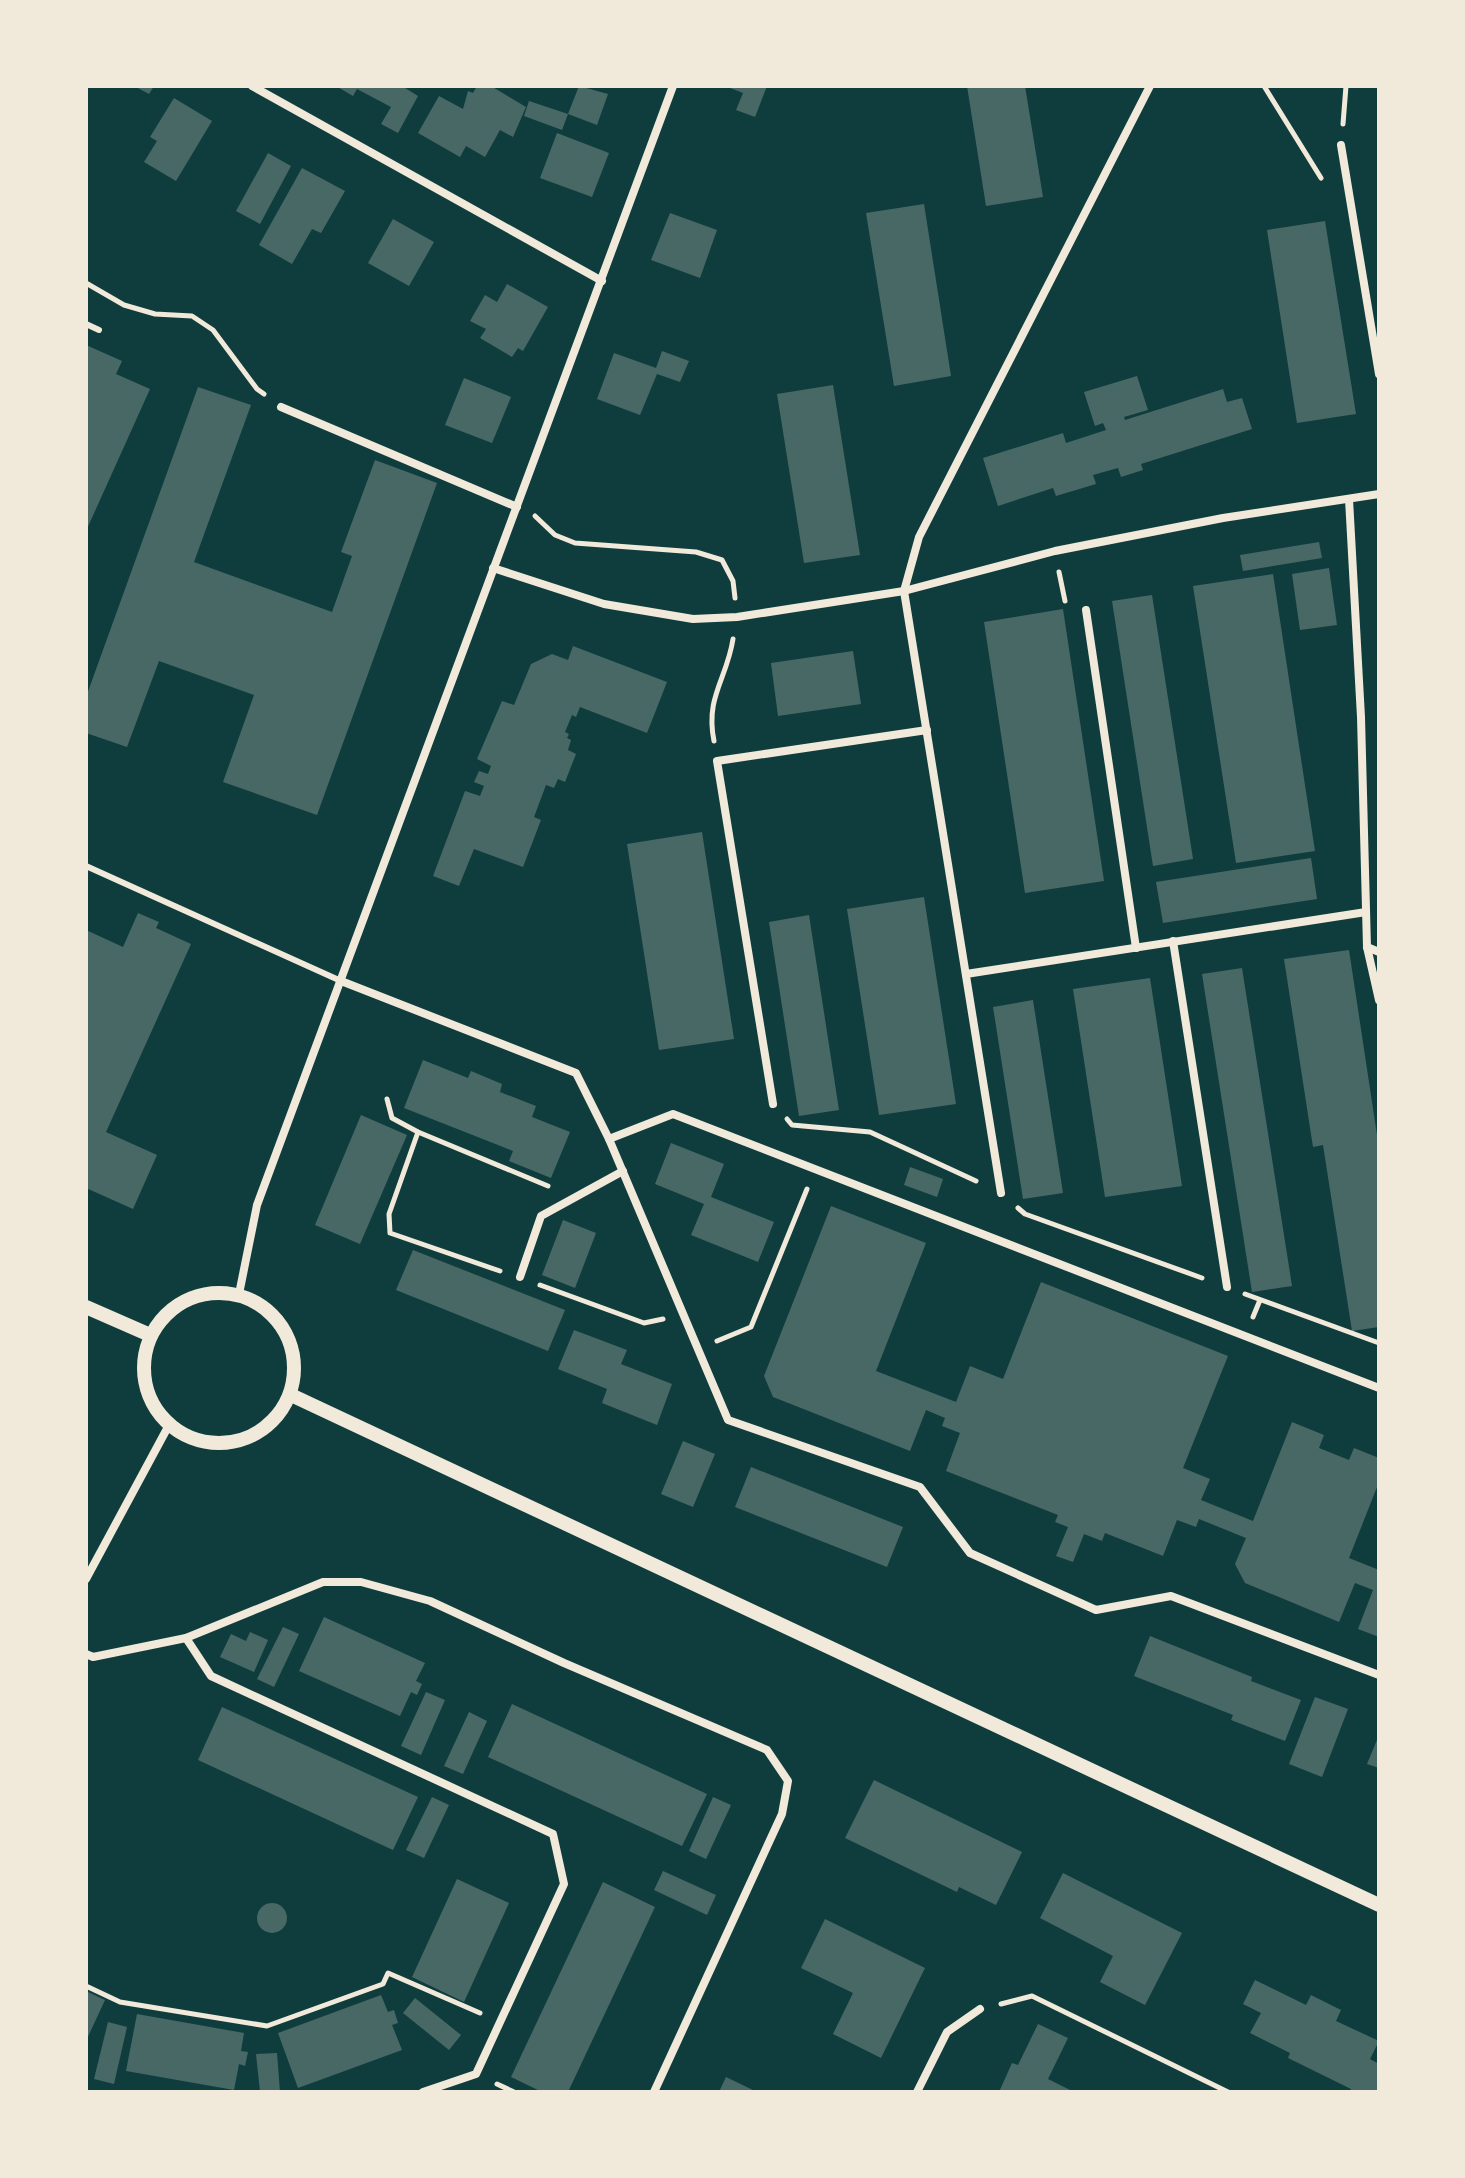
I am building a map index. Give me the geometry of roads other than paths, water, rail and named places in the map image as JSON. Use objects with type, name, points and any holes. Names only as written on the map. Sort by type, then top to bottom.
[{"type":"street","points":[[252,86],[602,281]]},
{"type":"street","points":[[239,1294],[257,1205],[673,86]]},
{"type":"street","points":[[1001,1193],[904,591],[919,537],[1150,86]]},
{"type":"street","points":[[1341,145],[1379,374]]},
{"type":"street","points":[[281,407],[517,507]]},
{"type":"street","points":[[493,568],[604,604],[693,619],[737,617],[904,591],[1055,551],[1223,518],[1379,494]]},
{"type":"street","points":[[1349,499],[1361,717],[1367,947],[1379,1000]]},
{"type":"street","points":[[1086,610],[1136,948]]},
{"type":"street","points":[[773,1104],[717,761],[927,730]]},
{"type":"street","points":[[966,974],[1366,912]]},
{"type":"street","points":[[1173,941],[1227,1287]]},
{"type":"street","points":[[1367,947],[1379,952]]},
{"type":"street","points":[[341,981],[576,1073],[609,1139],[728,1420],[920,1487],[970,1553],[1096,1610],[1171,1596],[1379,1675]]},
{"type":"street","points":[[609,1139],[673,1114],[1379,1388]]},
{"type":"street","points":[[520,1277],[541,1216],[623,1171]]},
{"type":"street","points":[[213,1292],[239,1294],[262,1305],[281,1322],[292,1345],[296,1370],[291,1395],[270,1425],[238,1442],[201,1442],[169,1425],[153,1407],[144,1383],[143,1358],[150,1335],[166,1314],[187,1299],[213,1292]]},
{"type":"street","points":[[86,1307],[150,1335]]},
{"type":"street","points":[[291,1395],[1379,1905]]},
{"type":"street","points":[[86,1579],[169,1425]]},
{"type":"street","points":[[86,1654],[93,1657],[186,1638],[323,1582],[361,1582],[430,1601],[564,1663],[767,1750],[788,1781],[782,1814],[654,2092]]},
{"type":"street","points":[[186,1638],[211,1676],[553,1834],[564,1884],[476,2074],[423,2092]]},
{"type":"street","points":[[917,2092],[947,2032],[980,2009]]},
{"type":"lane","points":[[86,324],[99,330]]},
{"type":"lane","points":[[86,866],[341,981]]}]
